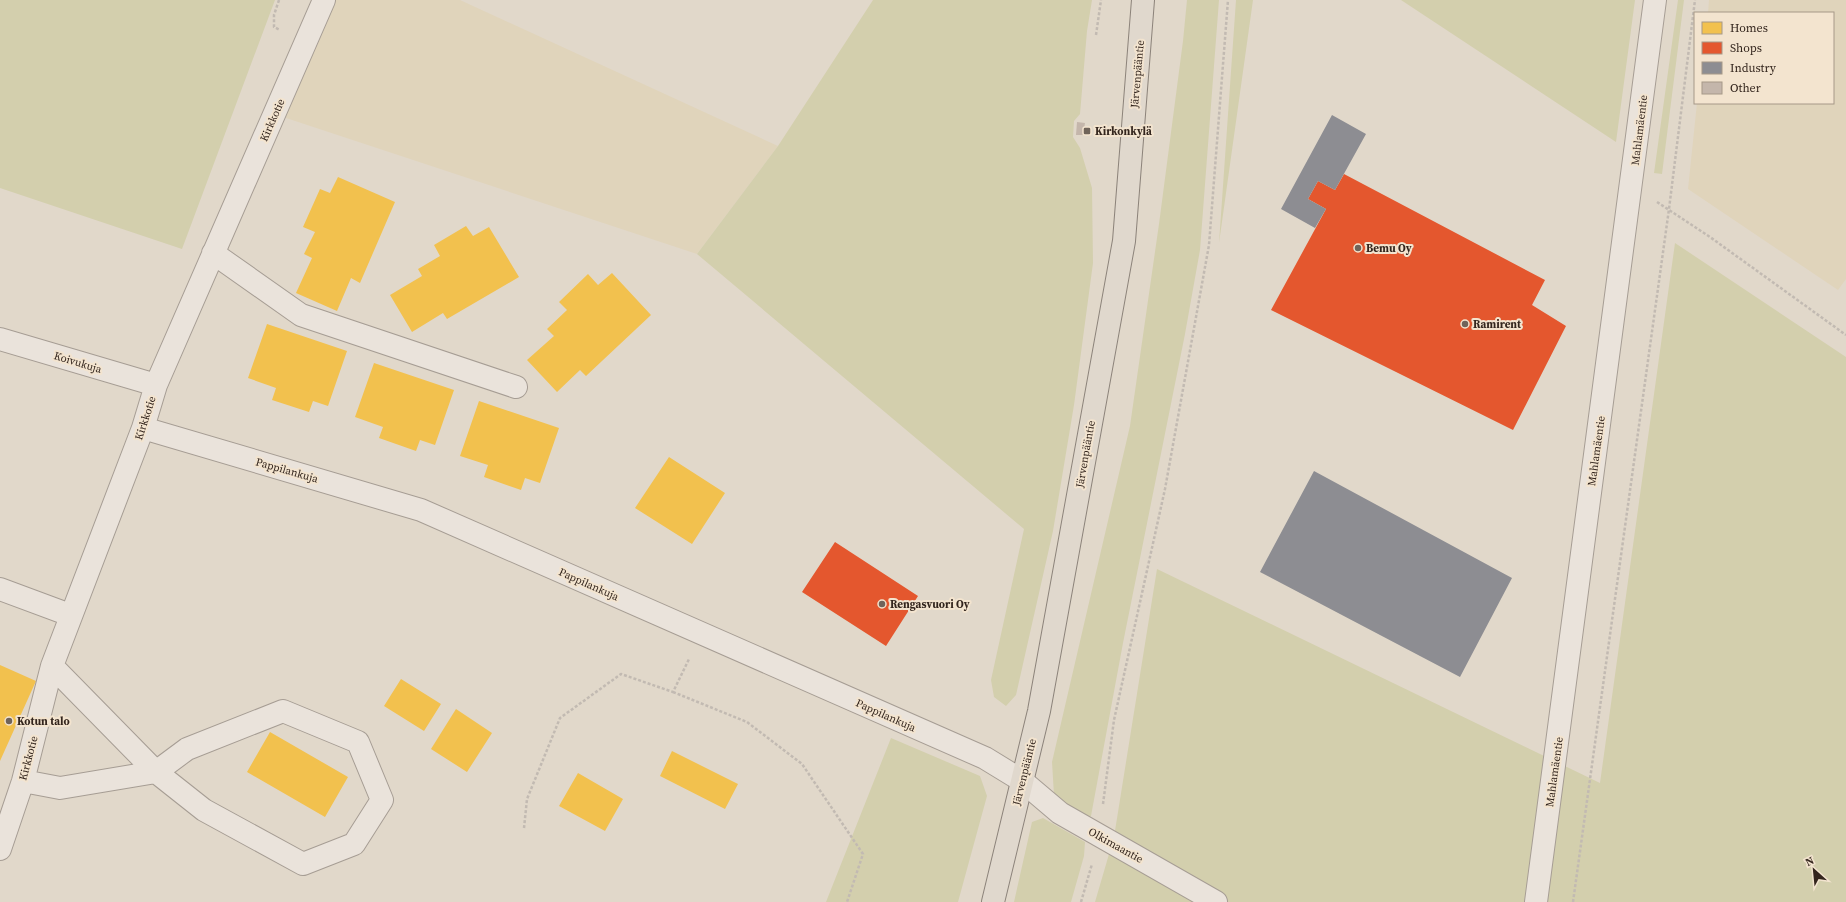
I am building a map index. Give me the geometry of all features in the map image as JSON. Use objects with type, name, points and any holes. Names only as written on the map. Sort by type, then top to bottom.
[{"type":"main road","name":"Järvenpääntie","points":[[993,902],[1021,780],[1039,711],[1124,241],[1143,0]]},
{"type":"street","name":"Kirkkotie","points":[[0,848],[22,781],[52,666],[70,615],[143,428],[156,385],[324,0]]},
{"type":"street","name":"Mahlamäentie","points":[[1536,902],[1656,0]]},
{"type":"street","points":[[213,253],[301,315],[516,387]]},
{"type":"street","name":"Koivukuja","points":[[0,339],[156,385]]},
{"type":"street","name":"Pappilankuja","points":[[143,428],[421,510],[985,758],[1021,780]]},
{"type":"street","points":[[0,589],[70,615]]},
{"type":"street","points":[[22,781],[60,788],[156,772],[187,749],[283,711],[358,742],[382,800],[354,844],[303,864],[204,810],[156,772],[52,666]]},
{"type":"street","name":"Olkimaantie","points":[[1021,780],[1060,813],[1216,902]]},
{"type":"path","points":[[1096,35],[1101,0]]},
{"type":"path","points":[[1081,902],[1099,836],[1114,720],[1164,489],[1209,245],[1228,0]]},
{"type":"path","points":[[1573,902],[1669,209],[1695,0]]},
{"type":"path","points":[[1632,186],[1669,209],[1846,335]]},
{"type":"path","points":[[673,692],[701,633]]},
{"type":"path","points":[[524,828],[527,799],[560,718],[621,674],[673,692],[747,722],[802,764],[863,854],[847,902]]},
{"type":"shaded area","points":[[0,0],[275,0],[182,249],[0,188]]},
{"type":"shaded area","points":[[325,0],[460,0],[778,146],[697,254],[274,114]]},
{"type":"shaded area","points":[[873,0],[1092,0],[1087,31],[1080,114],[1074,121],[1073,137],[1080,148],[1092,188],[1093,263],[1074,405],[1053,531],[1016,695],[1006,706],[994,697],[991,680],[1024,529],[697,254],[778,146]]},
{"type":"shaded area","points":[[1187,0],[1219,0],[1200,250],[1185,334],[1123,643],[1091,816],[1084,819],[1054,795],[1052,762],[1130,426],[1159,224]]},
{"type":"shaded area","points":[[1236,0],[1253,0],[1219,243]]},
{"type":"shaded area","points":[[1401,0],[1635,0],[1616,142]]},
{"type":"shaded area","points":[[1678,0],[1684,0],[1662,174],[1654,173]]},
{"type":"shaded area","points":[[1709,0],[1846,0],[1846,279],[1838,290],[1688,189],[1697,104],[1834,104],[1834,12],[1708,12]]},
{"type":"shaded area","points":[[1675,243],[1846,357],[1846,902],[1095,902],[1114,837],[1157,569],[1600,783]]},
{"type":"shaded area","points":[[891,738],[980,776],[987,796],[958,902],[826,902]]},
{"type":"shaded area","points":[[1043,818],[1085,842],[1084,856],[1071,902],[1014,902],[1032,822]]},
{"type":"building: Homes","points":[[338,177],[395,202],[360,283],[351,278],[337,311],[296,293],[312,258],[304,254],[315,232],[303,227],[320,189],[330,193]]},
{"type":"building: Homes","points":[[466,226],[473,236],[489,227],[519,277],[447,319],[443,313],[412,332],[390,295],[422,276],[418,269],[440,256],[434,245]]},
{"type":"building: Homes","points":[[612,273],[651,315],[586,376],[580,370],[557,392],[527,360],[554,336],[547,329],[567,310],[559,302],[588,274],[598,285]]},
{"type":"building: Homes","points":[[267,324],[347,351],[328,406],[313,401],[309,412],[272,400],[276,388],[248,378]]},
{"type":"building: Homes","points":[[374,363],[454,390],[435,445],[420,440],[416,451],[379,438],[383,427],[355,417]]},
{"type":"building: Homes","points":[[479,401],[559,428],[540,483],[525,478],[521,490],[484,477],[488,465],[460,456]]},
{"type":"building: Homes","points":[[669,457],[725,493],[692,544],[635,508]]},
{"type":"building: Homes","name":"Kotun talo","points":[[0,665],[36,681],[0,761]]},
{"type":"building: Homes","points":[[401,679],[441,704],[424,731],[384,706]]},
{"type":"building: Homes","points":[[456,709],[492,733],[467,772],[431,749]]},
{"type":"building: Homes","points":[[270,732],[348,777],[325,817],[247,772]]},
{"type":"building: Homes","points":[[672,751],[738,784],[725,809],[660,776]]},
{"type":"building: Homes","points":[[578,773],[623,799],[605,831],[559,806]]},
{"type":"building: Shops","points":[[1344,174],[1545,280],[1532,305],[1566,326],[1513,430],[1271,310],[1326,209],[1308,199],[1318,181],[1335,190]]},
{"type":"building: Shops","points":[[835,542],[918,596],[886,646],[802,592]]},
{"type":"building: Industry","points":[[1332,115],[1366,134],[1335,190],[1318,181],[1308,199],[1326,209],[1315,228],[1281,209]]},
{"type":"building: Industry","points":[[1314,471],[1512,578],[1460,677],[1260,572]]},
{"type":"building: Other","points":[[1077,122],[1085,123],[1083,135],[1076,135]]},
{"type":"place","name":"Kirkonkylä","points":[[1087,131]]},
{"type":"place","name":"Bemu Oy","points":[[1358,248]]},
{"type":"place","name":"Ramirent","points":[[1465,324]]},
{"type":"place","name":"Rengasvuori Oy","points":[[882,604]]},
{"type":"place","name":"Kotun talo","points":[[9,721]]}]
